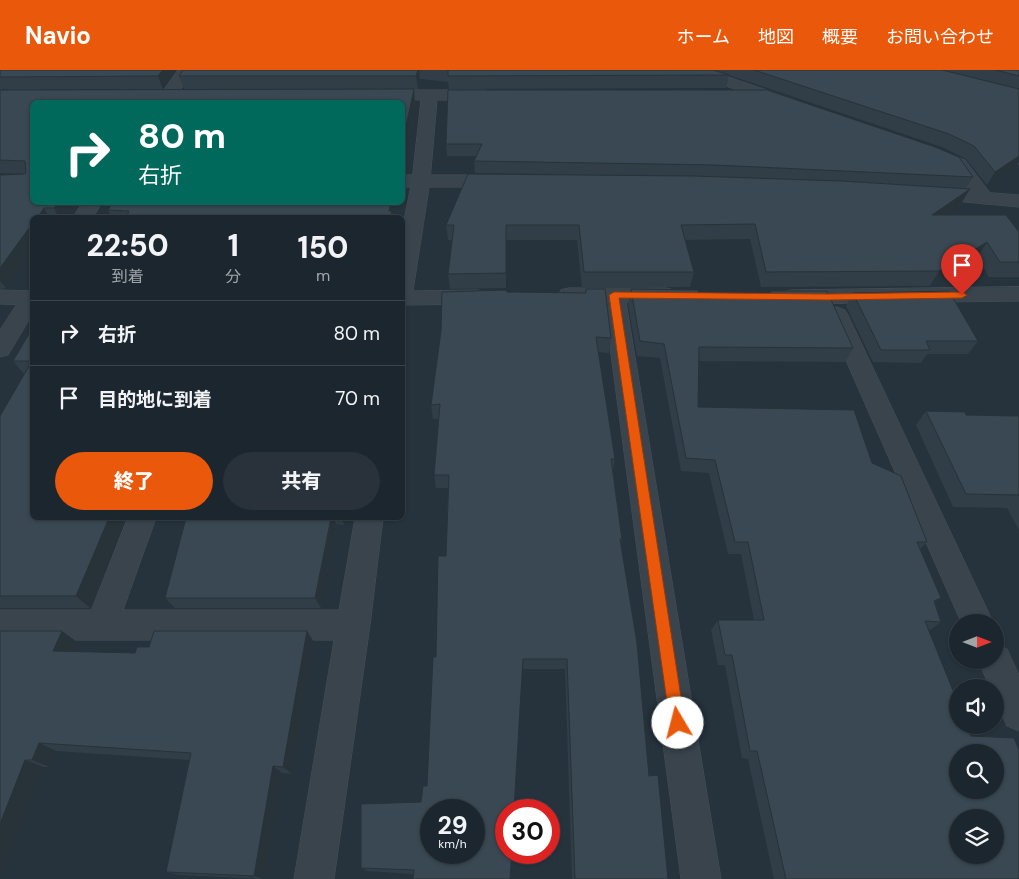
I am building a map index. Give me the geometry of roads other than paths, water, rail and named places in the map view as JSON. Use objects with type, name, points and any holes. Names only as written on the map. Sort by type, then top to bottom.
[{"type":"street","points":[[166,99],[186,70]]},
{"type":"street","points":[[693,70],[804,108]]},
{"type":"street","points":[[717,95],[767,94]]},
{"type":"street","points":[[149,95],[166,99],[188,95]]},
{"type":"street","points":[[362,95],[499,95]]},
{"type":"street","points":[[405,258],[412,181],[429,95]]},
{"type":"street","points":[[925,150],[959,164],[1001,221]]},
{"type":"street","points":[[412,181],[516,181]]},
{"type":"street","points":[[910,193],[1019,201]]},
{"type":"street","points":[[771,297],[1019,294]]},
{"type":"street","points":[[614,295],[701,879]]},
{"type":"street","points":[[547,296],[682,296]]},
{"type":"street","points":[[0,297],[30,298]]},
{"type":"street","points":[[405,298],[499,297]]},
{"type":"street","points":[[829,297],[974,614]]},
{"type":"street","points":[[0,349],[30,301]]},
{"type":"street","points":[[101,625],[141,520]]},
{"type":"street","points":[[314,879],[369,520]]},
{"type":"street","points":[[0,625],[354,625]]},
{"type":"street","points":[[999,669],[1019,714]]}]
